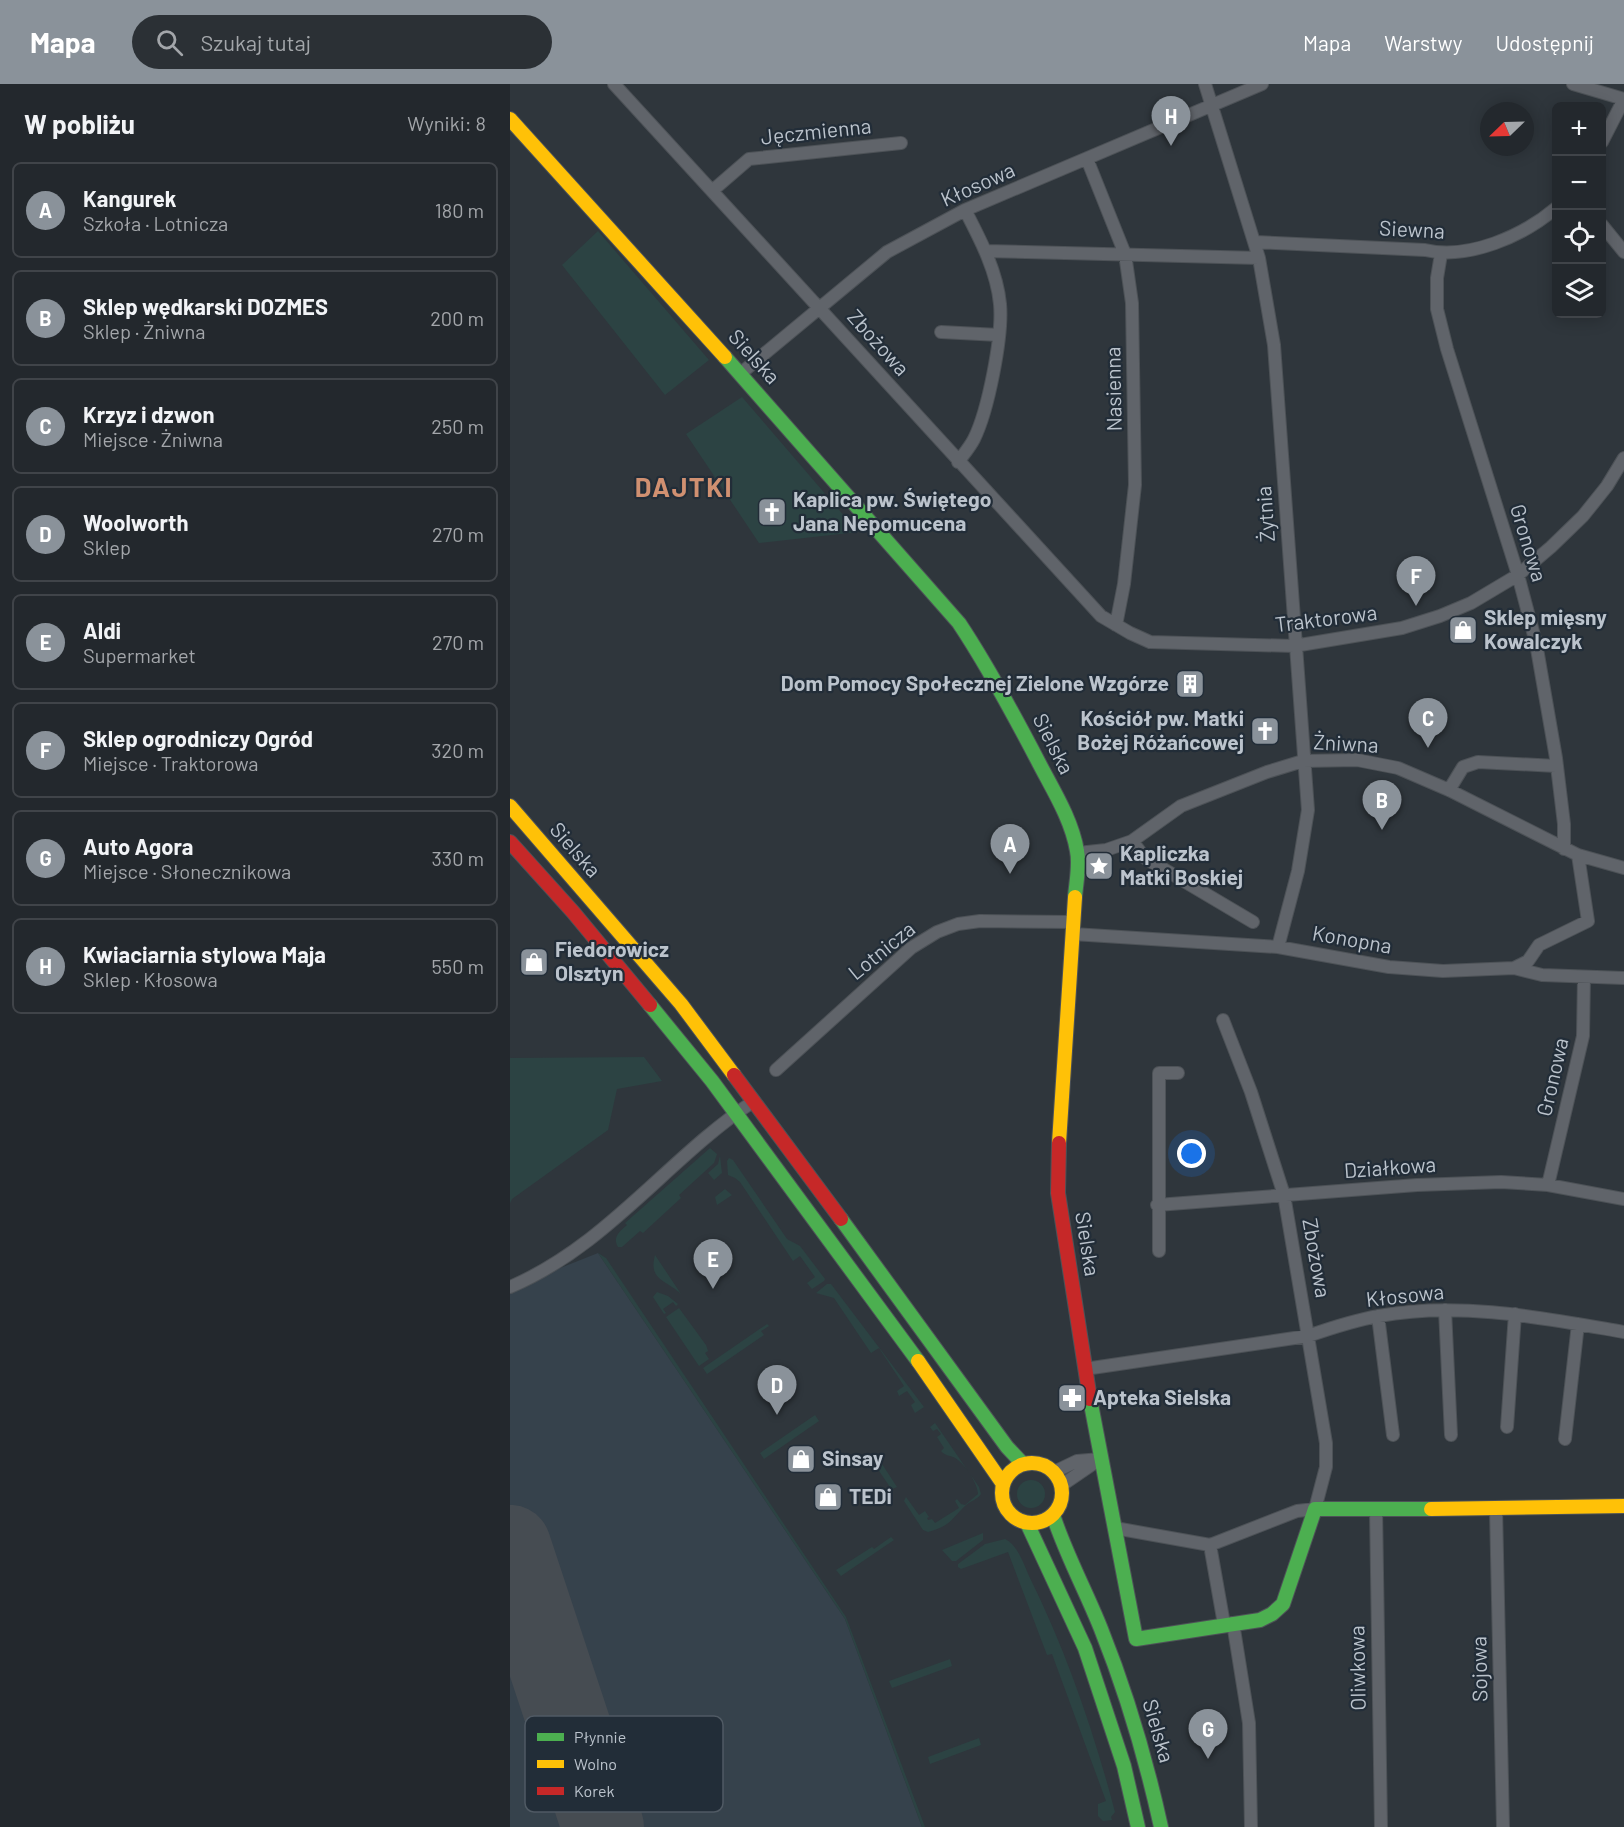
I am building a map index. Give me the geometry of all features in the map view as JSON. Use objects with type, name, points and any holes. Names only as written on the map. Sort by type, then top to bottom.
[{"type":"main road","name":"Sielska","points":[[510,118],[959,623],[982,657],[1024,733],[1072,829],[1078,853],[1058,1193],[1085,1369],[1136,1639]]},
{"type":"main road","name":"Sielska","points":[[510,806],[681,1004],[851,1231],[1006,1447],[1023,1464]]},
{"type":"main road","name":"Sielska","points":[[510,842],[645,998],[736,1113],[964,1425],[1003,1484],[1002,1493],[1006,1509],[1019,1520],[1027,1523],[1085,1648],[1117,1744],[1138,1827]]},
{"type":"main road","points":[[1003,1484],[1014,1468],[1023,1464],[1040,1464],[1054,1472],[1062,1485],[1062,1502],[1053,1515],[1036,1523],[1027,1523]]},
{"type":"main road","points":[[1315,1509],[1624,1506]]},
{"type":"main road","name":"Zbożowa","points":[[1136,1639],[1260,1620],[1272,1614],[1283,1604],[1315,1509]]},
{"type":"main road","name":"Sielska","points":[[1053,1515],[1060,1541],[1106,1642],[1131,1711],[1161,1827]]},
{"type":"street","name":"Zbożowa","points":[[614,84],[958,462],[1101,616],[1116,625]]},
{"type":"street","name":"Żytnia","points":[[1205,84],[1255,242],[1274,345],[1294,646],[1308,810],[1298,871],[1278,947]]},
{"type":"street","name":"Kłosowa","points":[[740,374],[887,252],[965,210],[1262,84]]},
{"type":"street","points":[[1573,84],[1624,99],[1606,134]]},
{"type":"street","name":"Jęczmienna","points":[[711,191],[750,159],[901,143]]},
{"type":"street","name":"Nasienna","points":[[1087,159],[1125,254],[1132,303],[1135,485],[1124,584],[1116,625]]},
{"type":"street","points":[[958,462],[974,438],[988,395],[999,335],[1000,304],[985,251],[965,210]]},
{"type":"street","name":"Siewna","points":[[1255,242],[1425,250],[1441,254],[1512,238],[1555,210]]},
{"type":"street","points":[[1606,230],[1624,252]]},
{"type":"street","points":[[985,251],[1259,258]]},
{"type":"street","name":"Gronowa","points":[[1441,254],[1437,278],[1437,309],[1454,372],[1518,575],[1536,643],[1564,824],[1564,849]]},
{"type":"street","points":[[941,332],[999,335]]},
{"type":"street","name":"Traktorowa","points":[[1116,625],[1150,642],[1294,646],[1402,628],[1440,616],[1471,603],[1518,575],[1583,516],[1607,486],[1624,458]]},
{"type":"street","name":"Żniwna","points":[[1078,853],[1106,850],[1132,842],[1181,806],[1267,772],[1303,761],[1357,760],[1398,768],[1449,790],[1564,849],[1624,868]]},
{"type":"street","points":[[1449,790],[1463,767],[1478,762],[1556,766]]},
{"type":"street","points":[[1132,842],[1145,858],[1254,922]]},
{"type":"street","points":[[1514,968],[1528,961],[1539,945],[1588,921],[1578,855]]},
{"type":"street","name":"Lotnicza","points":[[776,1070],[911,948],[937,932],[958,924],[980,921],[1073,928]]},
{"type":"street","name":"Konopna","points":[[1073,928],[1278,947],[1389,967],[1443,971],[1514,968],[1542,975],[1624,978]]},
{"type":"street","name":"Gronowa","points":[[1548,1185],[1583,1036],[1584,977]]},
{"type":"street","name":"Zbożowa","points":[[1223,1020],[1251,1092],[1284,1195],[1326,1443],[1326,1467],[1315,1509]]},
{"type":"street","points":[[1159,1251],[1159,1073],[1178,1073]]},
{"type":"street","points":[[510,1287],[564,1257],[610,1224],[736,1113],[754,1101]]},
{"type":"street","name":"Działkowa","points":[[1158,1206],[1417,1185],[1501,1182],[1548,1185],[1624,1199]]},
{"type":"street","name":"Kłosowa","points":[[1085,1369],[1308,1336],[1335,1326],[1378,1316],[1445,1310],[1515,1314],[1624,1332]]},
{"type":"street","points":[[1445,1310],[1451,1435]]},
{"type":"street","points":[[1507,1426],[1515,1314]]},
{"type":"street","points":[[1378,1316],[1393,1435]]},
{"type":"street","points":[[1565,1439],[1578,1324]]},
{"type":"street","points":[[1054,1472],[1077,1461],[1101,1459]]},
{"type":"street","points":[[1062,1485],[1101,1459]]},
{"type":"street","points":[[1115,1528],[1210,1545],[1297,1511],[1315,1509]]},
{"type":"street","name":"Oliwkowa","points":[[1376,1509],[1381,1827]]},
{"type":"street","name":"Sojowa","points":[[1496,1509],[1503,1827]]},
{"type":"street","points":[[1210,1545],[1229,1623],[1249,1723],[1251,1827]]},
{"type":"shaded area","points":[[598,1253],[845,1619],[922,1827],[510,1827],[510,1288]]},
{"type":"green space","points":[[598,231],[709,360],[665,395],[562,265]]},
{"type":"green space","points":[[742,397],[858,532],[759,543],[686,434]]},
{"type":"green space","points":[[644,1057],[662,1081],[617,1089],[608,1130],[512,1199],[510,1203],[510,1058]]},
{"type":"green space","points":[[710,1148],[717,1154],[714,1163],[643,1233],[640,1231],[622,1247],[618,1247],[616,1237],[627,1225],[625,1223]]},
{"type":"green space","points":[[720,1156],[722,1173],[714,1180],[708,1173],[718,1164]]},
{"type":"green space","points":[[729,1158],[733,1160],[787,1239],[800,1246],[825,1279],[824,1281],[812,1289],[807,1283],[815,1277],[800,1256],[793,1261],[740,1182],[728,1175],[727,1161]]},
{"type":"green space","points":[[725,1189],[732,1195],[717,1205],[715,1197]]},
{"type":"green space","points":[[598,1253],[606,1258],[846,1617],[925,1827],[922,1827],[845,1619]]},
{"type":"green space","points":[[655,1255],[681,1294],[656,1275]]},
{"type":"green space","points":[[827,1284],[831,1284],[924,1407],[915,1413],[911,1405],[915,1402],[907,1391],[899,1396],[897,1391],[904,1386],[879,1348],[871,1353],[834,1298],[816,1293]]},
{"type":"green space","points":[[657,1292],[668,1296],[678,1304],[676,1306],[673,1302],[663,1309],[666,1313],[664,1314],[653,1297]]},
{"type":"green space","points":[[679,1308],[706,1345],[708,1351],[705,1353],[709,1359],[699,1366],[666,1317]]},
{"type":"green space","points":[[767,1324],[769,1326],[761,1331],[764,1335],[707,1374],[703,1368]]},
{"type":"green space","points":[[815,1415],[819,1421],[764,1459],[760,1453]]},
{"type":"green space","points":[[935,1423],[968,1471],[956,1458],[941,1451],[944,1448],[937,1437],[941,1434],[937,1429],[933,1431],[930,1427]]},
{"type":"green space","points":[[881,1457],[882,1464],[897,1487],[892,1489],[877,1468],[878,1459]]},
{"type":"green space","points":[[968,1471],[979,1487],[981,1494],[978,1498],[965,1506],[946,1525],[928,1532],[923,1530],[904,1501],[906,1497],[919,1515],[925,1511],[929,1517],[928,1520],[932,1519],[935,1523],[959,1508],[955,1501],[957,1499],[965,1505],[978,1494]]},
{"type":"green space","points":[[1031,1480],[1041,1484],[1045,1494],[1041,1504],[1031,1508],[1021,1504],[1017,1494],[1021,1484]]},
{"type":"green space","points":[[983,1533],[983,1540],[956,1561],[952,1561],[942,1550]]},
{"type":"green space","points":[[891,1537],[894,1540],[841,1576],[836,1570],[872,1547],[874,1549]]},
{"type":"green space","points":[[1005,1539],[1014,1546],[1020,1556],[1068,1664],[1107,1782],[1115,1812],[1111,1817],[1112,1820],[1103,1821],[1098,1816],[1098,1804],[1106,1801],[1052,1654],[1047,1655],[1008,1552],[961,1569],[958,1567],[958,1564],[985,1544]]},
{"type":"green space","points":[[950,1659],[952,1666],[892,1688],[889,1681]]},
{"type":"green space","points":[[979,1738],[981,1745],[930,1764],[928,1757]]},
{"type":"runway","points":[[510,1546],[566,1716]]},
{"type":"runway","points":[[598,1812],[603,1827]]},
{"type":"traffic: fast","points":[[725,357],[959,623],[1011,709],[1066,817],[1075,839],[1078,856],[1075,897]]},
{"type":"traffic: fast","points":[[650,1005],[712,1081],[918,1361]]},
{"type":"traffic: fast","points":[[841,1219],[1007,1447],[1023,1464]]},
{"type":"traffic: fast","points":[[1090,1399],[1136,1639],[1260,1620],[1272,1614],[1283,1604],[1315,1509],[1431,1509]]},
{"type":"traffic: fast","points":[[1053,1515],[1119,1678],[1142,1752],[1161,1827]]},
{"type":"traffic: fast","points":[[1027,1523],[1085,1648],[1124,1766],[1138,1827]]},
{"type":"traffic: slow","points":[[510,119],[725,357]]},
{"type":"traffic: slow","points":[[510,806],[681,1004],[734,1075]]},
{"type":"traffic: slow","points":[[1059,1143],[1075,897]]},
{"type":"traffic: slow","points":[[918,1361],[1003,1484]]},
{"type":"traffic: slow","points":[[1026,1463],[1038,1463],[1049,1468],[1057,1476],[1062,1493],[1060,1505],[1049,1518],[1038,1523],[1026,1523],[1015,1518],[1007,1510],[1002,1499],[1002,1487],[1007,1476],[1015,1468],[1026,1463]]},
{"type":"traffic: slow","points":[[1431,1509],[1624,1506]]},
{"type":"traffic: jam","points":[[510,842],[573,912],[650,1005]]},
{"type":"traffic: jam","points":[[734,1075],[841,1219]]},
{"type":"traffic: jam","points":[[1059,1143],[1058,1193],[1090,1399]]},
{"type":"place","name":"Kwiaciarnia stylowa Maja","points":[[1171,146]]},
{"type":"place","name":"Kaplica pw. Świętego Jana Nepomucena","points":[[772,512]]},
{"type":"place","name":"Sklep ogrodniczy Ogród","points":[[1416,606]]},
{"type":"place","name":"Sklep mięsny Kowalczyk","points":[[1463,630]]},
{"type":"place","name":"Dom Pomocy Społecznej Zielone Wzgórze","points":[[1190,684]]},
{"type":"place","name":"Kościół pw. Matki Bożej Różańcowej","points":[[1265,731]]},
{"type":"place","name":"Krzyz i dzwon","points":[[1428,748]]},
{"type":"place","name":"Sklep wędkarski DOZMES","points":[[1382,830]]},
{"type":"place","name":"Kapliczka Matki Boskiej","points":[[1099,866]]},
{"type":"place","name":"Kangurek","points":[[1010,874]]},
{"type":"place","name":"Fiedorowicz Olsztyn","points":[[534,962]]},
{"type":"place","name":"Aldi","points":[[713,1289]]},
{"type":"place","name":"Apteka Sielska","points":[[1072,1398]]},
{"type":"place","name":"Woolworth","points":[[777,1415]]},
{"type":"place","name":"Sinsay","points":[[801,1459]]},
{"type":"place","name":"TEDi","points":[[828,1497]]},
{"type":"place","name":"Auto Agora","points":[[1208,1759]]},
{"type":"district","name":"DAJTKI","points":[[684,488]]}]
